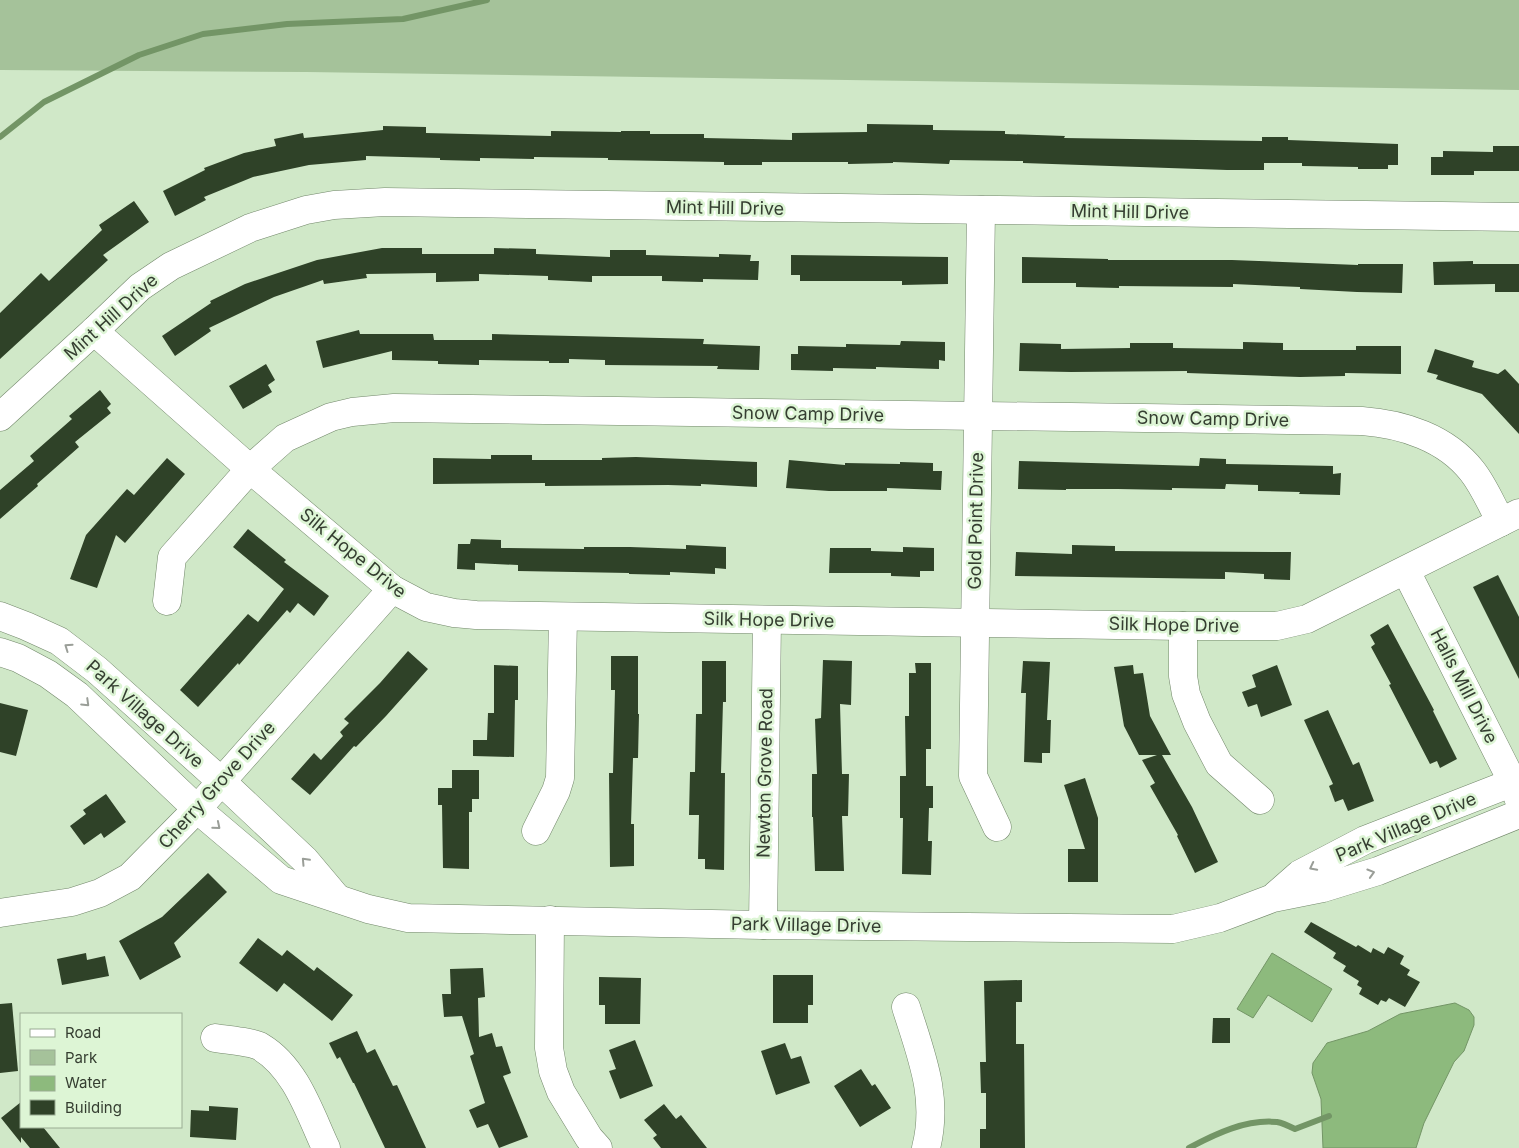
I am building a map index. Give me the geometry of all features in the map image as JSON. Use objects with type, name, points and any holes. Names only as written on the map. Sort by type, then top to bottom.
[{"type":"street","name":"Mint Hill Drive","points":[[0,417],[153,277],[196,252],[250,228],[306,210],[334,205],[385,202],[1519,217]]},
{"type":"street","name":"Gold Point Drive","points":[[981,210],[973,776],[997,827]]},
{"type":"street","name":"Silk Hope Drive","points":[[94,332],[250,469],[392,589],[426,607],[454,613],[563,617],[1277,626],[1307,619],[1510,518]]},
{"type":"street","name":"Snow Camp Drive","points":[[167,601],[172,556],[250,469],[285,438],[309,425],[331,417],[352,412],[394,408],[1362,421],[1387,423],[1424,435],[1456,456],[1472,471],[1510,518]]},
{"type":"street","name":"Halls Mill Drive","points":[[1406,571],[1517,788]]},
{"type":"street","name":"Cherry Grove Drive","points":[[0,913],[72,902],[100,893],[130,877],[197,809],[392,589]]},
{"type":"street","name":"Park Village Drive","points":[[0,616],[59,641],[80,656],[221,781],[304,860],[337,898]]},
{"type":"street","points":[[536,831],[556,791],[560,778],[563,617]]},
{"type":"street","name":"Newton Grove Road","points":[[763,925],[768,620]]},
{"type":"street","points":[[1183,626],[1183,676],[1186,694],[1197,722],[1219,764],[1260,800]]},
{"type":"street","name":"Park Village Drive","points":[[0,652],[18,658],[48,674],[77,695],[197,809],[281,880],[368,909],[408,918],[763,925],[1173,928],[1220,918],[1273,898],[1323,888],[1378,872],[1519,814]]},
{"type":"street","name":"Park Village Drive","points":[[1273,898],[1300,874],[1365,840],[1517,788]]},
{"type":"street","points":[[550,920],[549,1048],[553,1071],[561,1092],[587,1145]]},
{"type":"street","points":[[906,1007],[926,1069],[931,1100],[930,1132],[926,1148]]},
{"type":"street","points":[[215,1038],[260,1046],[280,1063],[295,1084],[326,1148]]},
{"type":"green space","points":[[0,0],[1519,0],[1519,90],[307,72],[0,70]]},
{"type":"water","points":[[1272,953],[1332,989],[1312,1022],[1268,995],[1253,1018],[1237,1009]]},
{"type":"water","points":[[1455,1003],[1469,1010],[1474,1017],[1474,1025],[1464,1051],[1454,1062],[1424,1123],[1416,1148],[1323,1148],[1321,1099],[1312,1073],[1313,1063],[1327,1043],[1368,1031],[1400,1014]]},
{"type":"building","points":[[867,124],[933,125],[933,130],[1005,131],[1005,134],[1065,136],[1064,138],[1262,141],[1262,137],[1288,137],[1288,140],[1398,144],[1398,165],[1388,165],[1388,169],[1358,169],[1358,167],[1302,166],[1302,163],[1264,163],[1264,170],[1227,170],[1023,163],[1023,161],[950,160],[949,164],[762,162],[762,165],[724,165],[724,162],[608,160],[608,158],[480,158],[480,161],[366,156],[366,160],[309,165],[253,177],[204,197],[206,200],[175,216],[163,191],[205,170],[204,168],[244,153],[276,146],[274,139],[303,133],[304,138],[383,130],[383,126],[426,127],[426,133],[551,136],[551,131],[650,131],[650,134],[704,134],[704,138],[792,140],[792,133],[867,132]]},
{"type":"building","points":[[1493,146],[1519,146],[1519,171],[1474,171],[1474,175],[1431,175],[1431,157],[1443,157],[1443,151],[1493,152]]},
{"type":"building","points":[[134,201],[149,222],[103,255],[108,260],[0,359],[0,313],[41,273],[49,281],[102,230],[99,225]]},
{"type":"building","points":[[382,248],[422,248],[422,254],[494,254],[494,248],[536,249],[536,254],[610,257],[610,250],[646,250],[646,255],[719,257],[719,254],[751,255],[750,261],[759,261],[758,280],[703,279],[703,282],[662,281],[662,276],[592,276],[592,282],[548,280],[548,276],[479,274],[479,281],[436,282],[436,273],[366,274],[367,278],[324,284],[323,280],[274,297],[209,328],[211,331],[175,356],[162,336],[211,303],[210,301],[245,284],[317,260]]},
{"type":"building","points":[[791,255],[948,257],[948,284],[902,285],[902,281],[800,281],[800,275],[791,275]]},
{"type":"building","points":[[1022,257],[1108,260],[1232,260],[1358,265],[1403,264],[1402,293],[1233,284],[1233,287],[1119,286],[1119,288],[1076,287],[1076,283],[1022,283]]},
{"type":"building","points":[[1473,261],[1473,264],[1519,264],[1519,292],[1495,292],[1495,284],[1434,285],[1433,262]]},
{"type":"building","points":[[359,330],[360,334],[433,334],[434,340],[492,340],[492,334],[704,339],[703,344],[760,346],[759,370],[717,369],[718,366],[605,365],[605,360],[569,359],[569,363],[479,360],[479,365],[438,364],[438,361],[392,360],[392,351],[323,368],[316,341]]},
{"type":"building","points":[[901,341],[945,342],[945,361],[939,360],[939,369],[876,367],[876,369],[833,368],[833,371],[791,370],[791,354],[798,354],[798,346],[846,347],[846,344],[900,345]]},
{"type":"building","points":[[1243,342],[1283,343],[1283,350],[1356,350],[1356,346],[1401,346],[1401,374],[1345,373],[1345,376],[1300,377],[1187,373],[1187,371],[1019,371],[1020,343],[1061,344],[1061,349],[1130,348],[1130,343],[1173,343],[1173,348],[1243,349]]},
{"type":"building","points":[[1435,349],[1474,361],[1472,367],[1498,374],[1505,369],[1519,384],[1519,434],[1482,394],[1436,379],[1438,375],[1427,372]]},
{"type":"building","points":[[266,364],[275,380],[268,385],[272,392],[243,409],[229,386]]},
{"type":"building","points":[[100,390],[111,404],[107,408],[111,413],[75,442],[79,447],[0,519],[0,490],[34,461],[30,456],[72,419],[69,416]]},
{"type":"building","points":[[491,455],[532,455],[532,460],[602,460],[602,458],[636,457],[757,462],[757,487],[701,484],[701,486],[545,486],[545,483],[433,484],[433,458],[491,459]]},
{"type":"building","points":[[167,458],[185,474],[125,543],[116,535],[97,588],[70,579],[86,535],[127,489],[134,495]]},
{"type":"building","points":[[1200,458],[1226,459],[1226,464],[1333,466],[1333,474],[1341,473],[1340,495],[1258,491],[1258,485],[1226,484],[1225,489],[1018,489],[1019,461],[1199,466]]},
{"type":"building","points":[[789,460],[845,465],[845,463],[933,463],[933,471],[942,471],[941,490],[887,488],[887,491],[829,491],[786,488]]},
{"type":"building","points":[[248,529],[286,560],[284,562],[329,596],[314,616],[298,603],[290,613],[287,610],[239,665],[238,663],[198,707],[180,690],[248,614],[258,622],[284,589],[233,547]]},
{"type":"building","points":[[471,539],[501,540],[501,548],[584,549],[584,547],[630,547],[686,549],[686,545],[726,547],[726,569],[715,568],[715,574],[670,572],[670,575],[518,571],[518,565],[475,563],[475,570],[457,569],[458,544],[470,544]]},
{"type":"building","points":[[1072,545],[1115,546],[1115,551],[1291,552],[1290,580],[1264,579],[1264,574],[1225,572],[1225,579],[1015,576],[1016,552],[1072,554]]},
{"type":"building","points":[[903,547],[934,548],[934,571],[920,571],[920,577],[891,576],[891,573],[829,573],[830,548],[871,548],[871,551],[903,552]]},
{"type":"building","points":[[1498,575],[1519,617],[1519,679],[1473,587]]},
{"type":"building","points":[[1388,624],[1434,710],[1457,759],[1440,768],[1437,761],[1430,764],[1371,647],[1375,644],[1370,635]]},
{"type":"building","points":[[408,651],[428,669],[310,795],[291,779],[314,753],[321,760],[343,736],[340,732],[349,723],[344,719],[380,683]]},
{"type":"building","points":[[611,656],[638,656],[638,758],[633,758],[631,824],[634,824],[634,866],[610,867],[609,773],[613,773],[615,690],[611,690]]},
{"type":"building","points":[[823,660],[852,661],[851,705],[840,704],[842,774],[849,774],[848,816],[842,816],[844,871],[815,871],[812,774],[817,774],[815,719],[821,718]]},
{"type":"building","points":[[702,661],[726,661],[726,702],[723,702],[721,773],[725,773],[724,870],[705,869],[705,859],[698,859],[699,815],[689,815],[690,772],[695,772],[696,714],[702,714]]},
{"type":"building","points":[[1023,661],[1050,662],[1047,720],[1051,720],[1050,753],[1042,753],[1042,763],[1024,762],[1026,693],[1021,693]]},
{"type":"building","points":[[915,663],[931,663],[931,749],[926,749],[926,786],[933,786],[933,808],[929,808],[928,841],[932,841],[931,875],[902,874],[903,818],[900,818],[900,776],[906,776],[905,716],[909,716],[909,673],[916,673]]},
{"type":"building","points":[[494,665],[518,666],[518,700],[515,700],[514,757],[473,756],[473,740],[487,740],[488,713],[494,713]]},
{"type":"building","points":[[1133,665],[1134,674],[1143,673],[1150,716],[1171,755],[1162,755],[1192,807],[1218,862],[1195,873],[1178,835],[1150,786],[1155,783],[1142,760],[1157,755],[1139,755],[1124,726],[1114,667]]},
{"type":"building","points":[[1277,665],[1292,705],[1261,717],[1257,704],[1248,707],[1242,692],[1256,687],[1252,675]]},
{"type":"building","points":[[0,703],[28,710],[16,756],[0,752]]},
{"type":"building","points":[[1328,710],[1353,765],[1359,762],[1374,801],[1348,811],[1343,799],[1335,802],[1329,786],[1333,784],[1304,720]]},
{"type":"building","points":[[452,770],[479,770],[479,799],[472,799],[472,812],[469,812],[469,869],[443,868],[442,805],[438,805],[438,788],[452,788]]},
{"type":"building","points":[[1085,778],[1098,818],[1098,882],[1068,882],[1068,849],[1085,849],[1064,785]]},
{"type":"building","points":[[106,794],[126,822],[104,838],[101,833],[84,845],[70,826],[86,814],[83,810]]},
{"type":"building","points":[[208,873],[227,892],[174,943],[181,957],[140,980],[119,941],[162,917]]},
{"type":"building","points":[[1311,922],[1356,947],[1358,945],[1371,953],[1373,948],[1384,954],[1388,947],[1404,956],[1400,964],[1410,970],[1407,975],[1420,982],[1405,1007],[1389,998],[1386,1002],[1381,1000],[1378,1005],[1359,994],[1362,988],[1357,985],[1359,981],[1343,971],[1346,966],[1333,958],[1336,953],[1304,932]]},
{"type":"building","points":[[258,938],[282,956],[287,950],[314,971],[317,967],[353,995],[332,1021],[284,983],[277,992],[239,963]]},
{"type":"building","points":[[86,953],[87,960],[105,956],[109,976],[62,985],[57,959]]},
{"type":"building","points":[[483,968],[485,997],[478,998],[479,1037],[492,1033],[496,1047],[502,1046],[511,1073],[503,1076],[528,1137],[499,1148],[488,1124],[477,1128],[469,1110],[485,1103],[470,1056],[474,1054],[462,1016],[444,1017],[442,994],[451,994],[450,969]]},
{"type":"building","points":[[773,975],[813,975],[813,1005],[808,1005],[808,1023],[773,1023]]},
{"type":"building","points":[[599,977],[641,978],[640,1024],[605,1024],[605,1005],[599,1005]]},
{"type":"building","points":[[1022,980],[1022,1002],[1016,1002],[1016,1044],[1024,1044],[1025,1148],[980,1148],[980,1129],[986,1129],[986,1093],[981,1093],[980,1062],[986,1062],[984,981]]},
{"type":"building","points":[[12,1003],[18,1071],[0,1073],[0,1004]]},
{"type":"building","points":[[1213,1018],[1230,1018],[1230,1043],[1212,1043]]},
{"type":"building","points":[[357,1031],[367,1053],[375,1049],[393,1086],[397,1085],[426,1148],[385,1148],[354,1083],[340,1057],[337,1059],[329,1043]]},
{"type":"building","points":[[635,1040],[653,1086],[620,1099],[609,1071],[616,1069],[609,1050]]},
{"type":"building","points":[[785,1043],[791,1059],[801,1056],[810,1083],[776,1095],[761,1051]]},
{"type":"building","points":[[861,1069],[872,1086],[875,1084],[891,1108],[860,1127],[834,1086]]},
{"type":"building","points":[[20,1103],[20,1128],[44,1128],[60,1148],[30,1148],[21,1137],[21,1143],[1,1118]]},
{"type":"building","points":[[664,1104],[676,1119],[681,1115],[707,1148],[661,1148],[653,1138],[657,1135],[644,1120]]},
{"type":"building","points":[[209,1106],[238,1108],[236,1140],[190,1137],[191,1110],[209,1111]]},
{"type":"waterway","points":[[0,137],[44,102],[139,55],[203,34],[287,24],[403,19],[487,0]]},
{"type":"waterway","points":[[1189,1148],[1242,1125],[1277,1122],[1295,1129],[1329,1116]]}]
